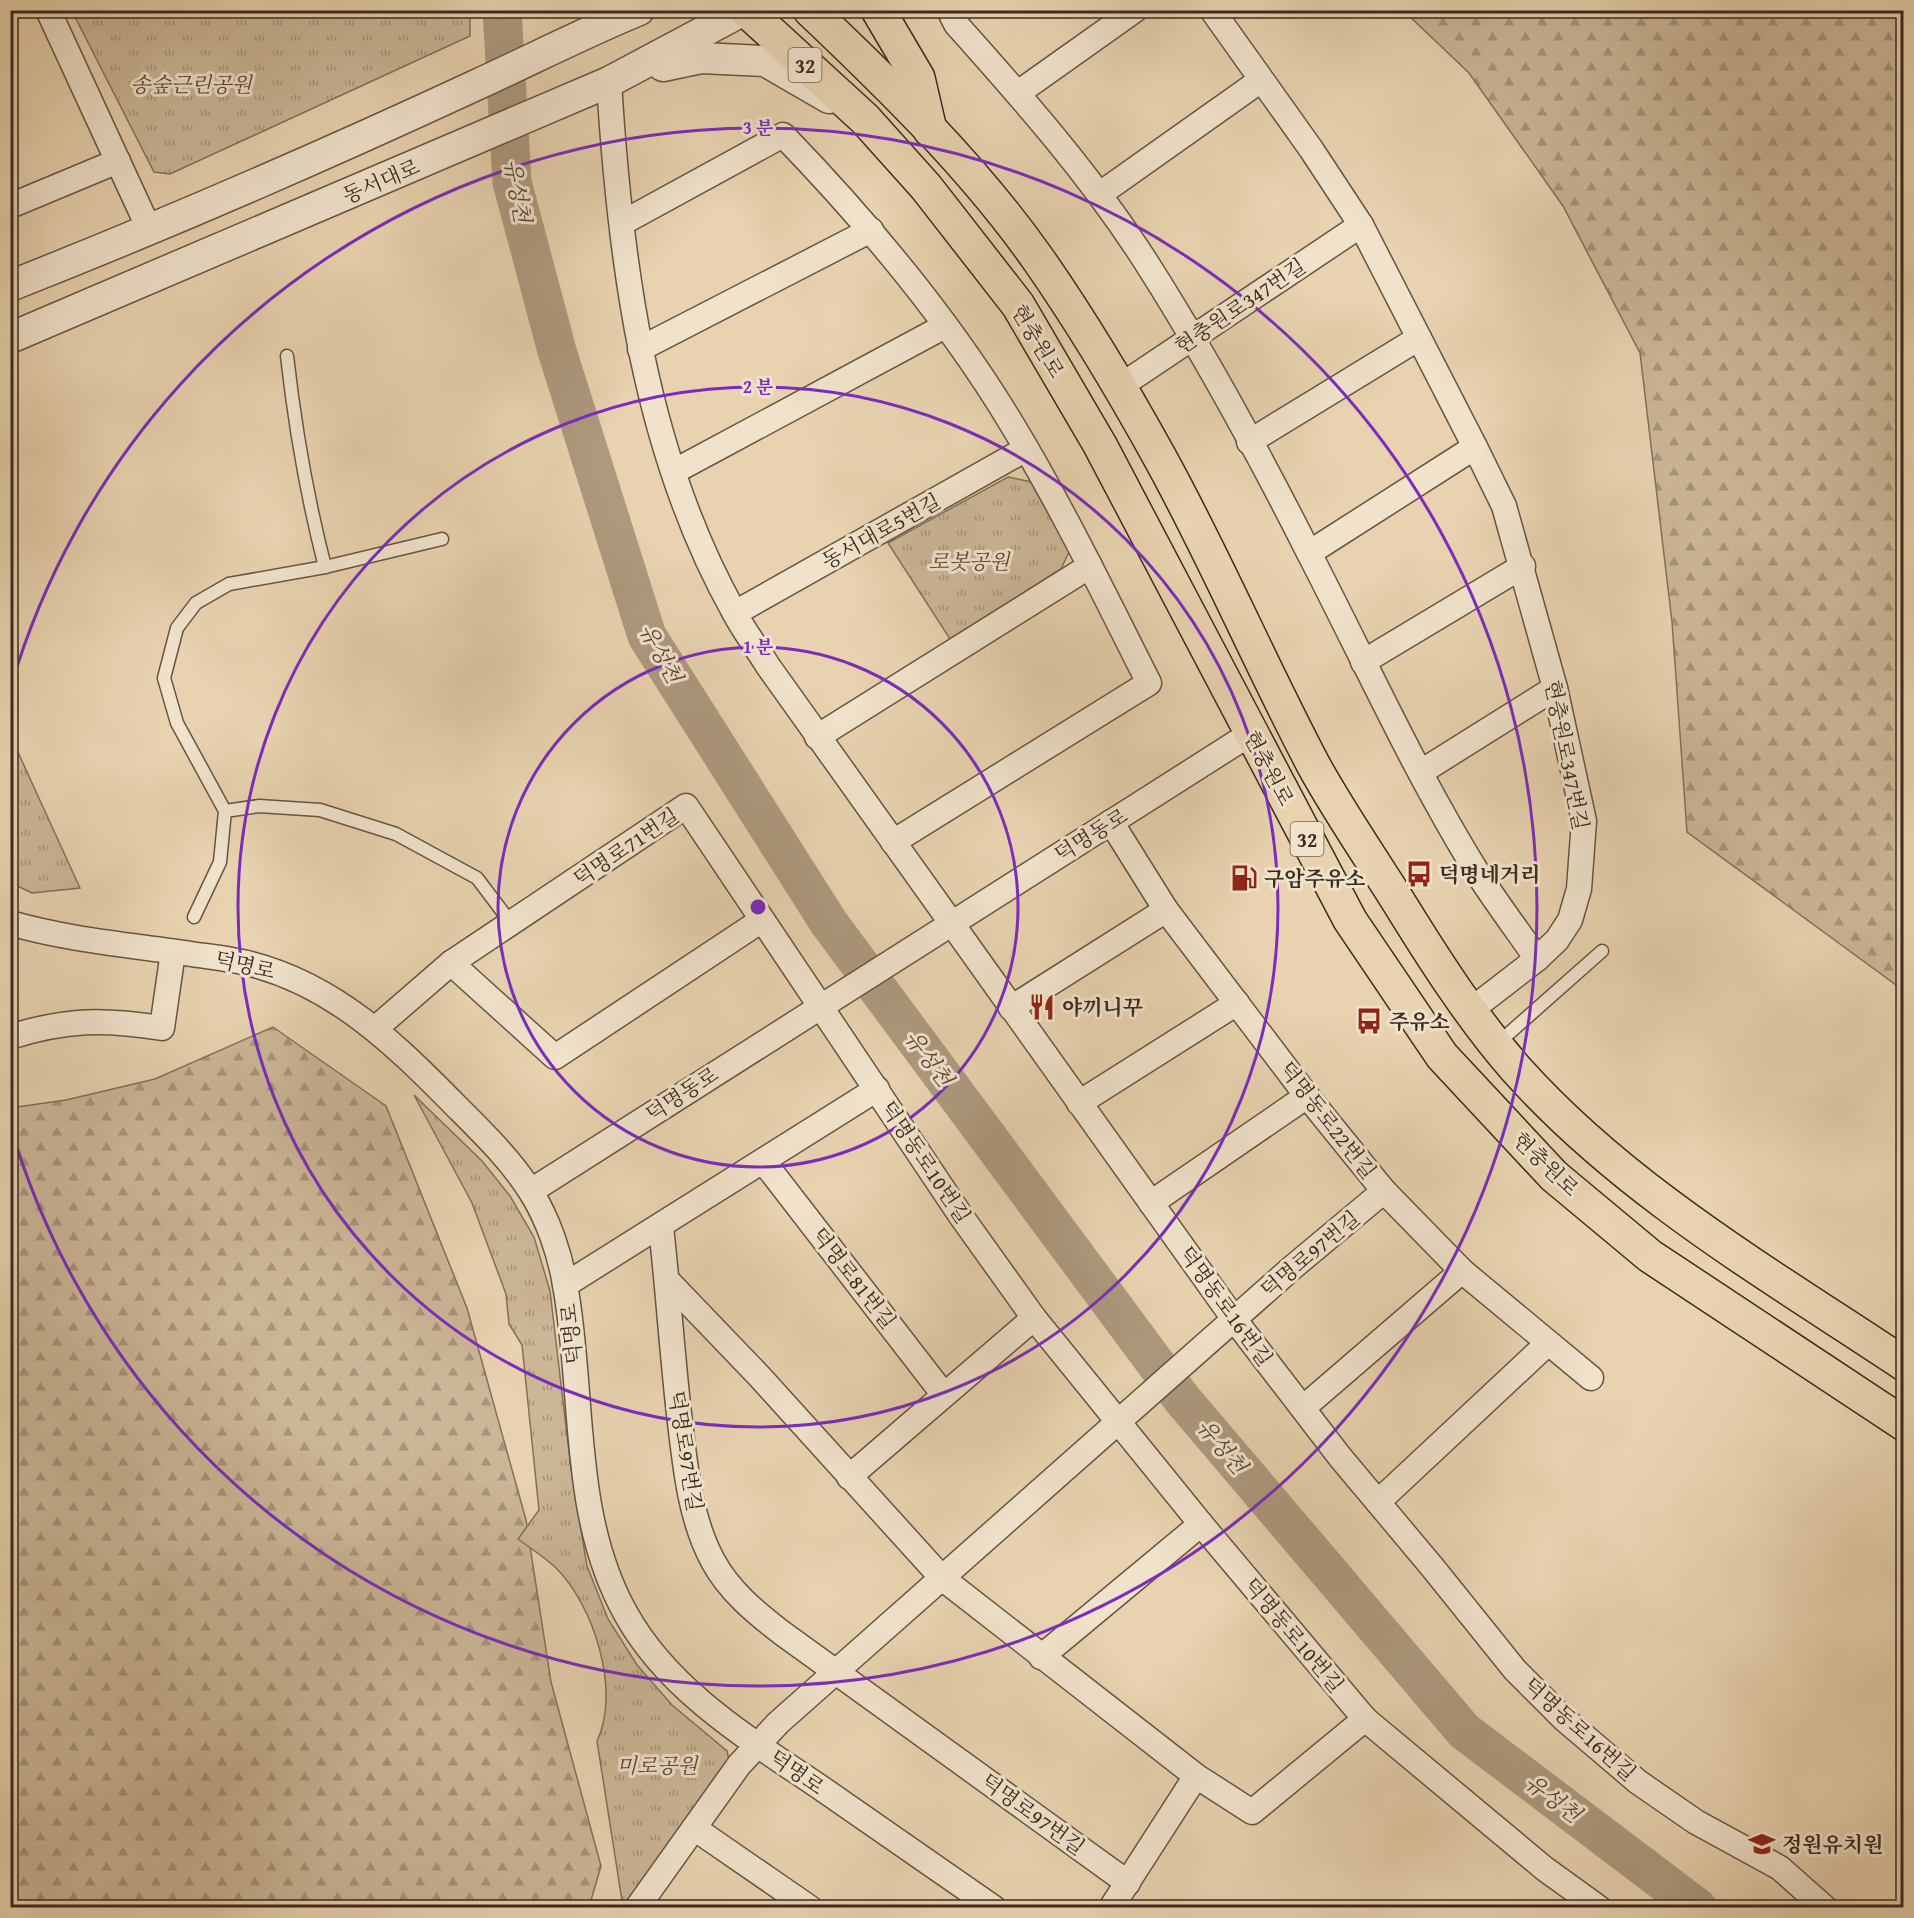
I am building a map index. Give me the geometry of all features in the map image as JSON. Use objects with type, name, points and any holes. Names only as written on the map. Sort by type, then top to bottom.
[{"type":"main road","name":"현충원로","points":[[745,10],[865,119],[926,187],[1018,305],[1100,445],[1250,734],[1350,920],[1442,1056],[1546,1167],[1650,1256],[1904,1424]]},
{"type":"main road","name":"현충원로","points":[[810,10],[830,27],[931,132],[987,195],[1037,259],[1119,387],[1161,460],[1316,769],[1427,947],[1515,1067],[1571,1125],[1659,1199],[1904,1364]]},
{"type":"main road","points":[[878,10],[918,78],[931,132]]},
{"type":"street","points":[[48,10],[150,231]]},
{"type":"street","points":[[10,286],[150,231],[475,86],[594,21],[639,10]]},
{"type":"street","name":"동서대로","points":[[10,338],[599,86],[745,10]]},
{"type":"street","points":[[949,10],[956,24],[1018,93],[1100,194],[1192,338],[1309,552],[1420,772],[1480,877],[1537,959]]},
{"type":"street","points":[[1018,93],[1135,10]]},
{"type":"street","name":"현충원로347번길","points":[[1212,10],[1361,225],[1475,447],[1504,506],[1556,688],[1584,821],[1579,889],[1570,920],[1557,940],[1537,959],[1471,1010]]},
{"type":"street","points":[[865,119],[765,61],[701,58],[670,64],[599,86],[615,172],[632,306],[640,349],[651,396],[698,536],[735,613],[818,737],[893,842],[941,929]]},
{"type":"street","points":[[1100,194],[1261,80]]},
{"type":"street","points":[[622,223],[783,135],[871,230],[927,298],[1026,449],[1090,566],[1149,683],[893,842]]},
{"type":"street","points":[[10,206],[118,161]]},
{"type":"street","name":"현충원로347번길","points":[[1119,387],[1361,225]]},
{"type":"street","points":[[640,349],[871,230]]},
{"type":"street","points":[[675,471],[945,326]]},
{"type":"street","points":[[1250,442],[1419,338]]},
{"type":"street","points":[[1309,552],[1475,447]]},
{"type":"street","name":"동서대로5번길","points":[[735,613],[1026,449]]},
{"type":"street","points":[[818,737],[1090,566]]},
{"type":"street","points":[[1363,662],[1523,566]]},
{"type":"street","points":[[1420,772],[1556,688]]},
{"type":"street","name":"덕명동로","points":[[531,1191],[1250,734]]},
{"type":"street","name":"덕명로71번길","points":[[376,1028],[452,963],[686,806],[762,920],[826,1002]]},
{"type":"street","name":"덕명동로22번길","points":[[1111,822],[1166,910],[1307,1096],[1384,1191],[1462,1271],[1547,1344],[1591,1377]]},
{"type":"street","points":[[1011,1008],[1166,910]]},
{"type":"street","points":[[452,963],[555,1057],[762,920]]},
{"type":"street","name":"덕명로","points":[[10,923],[50,934],[248,963],[292,976],[333,998],[376,1028],[486,1137],[531,1191],[546,1223],[565,1285],[590,1510],[606,1570],[626,1615],[659,1660],[690,1694],[757,1744],[994,1908]]},
{"type":"street","name":"덕명동로16번길","points":[[941,929],[1011,1008],[1234,1319],[1378,1502],[1515,1670],[1564,1719],[1638,1782],[1696,1822],[1780,1868],[1825,1908]]},
{"type":"street","points":[[10,938],[50,934]]},
{"type":"street","points":[[10,1037],[75,1021],[118,1022],[162,1028],[173,952]]},
{"type":"street","name":"덕명동로10번길","points":[[826,1002],[877,1089],[961,1216],[1034,1318],[1124,1417],[1201,1524],[1365,1719],[1545,1869],[1599,1908]]},
{"type":"street","points":[[1079,1103],[1237,1003]]},
{"type":"street","points":[[565,1285],[661,1227],[877,1089]]},
{"type":"street","points":[[1151,1203],[1307,1096]]},
{"type":"street","name":"덕명로81번길","points":[[763,1161],[944,1395]]},
{"type":"street","name":"덕명로97번길","points":[[1124,1417],[1384,1191]]},
{"type":"street","name":"덕명로97번길","points":[[661,1227],[685,1463],[693,1508],[713,1561],[750,1607],[1128,1883]]},
{"type":"street","points":[[1303,1408],[1462,1271]]},
{"type":"street","points":[[666,1280],[760,1377],[942,1578],[1196,1776],[1252,1812],[1365,1719]]},
{"type":"street","points":[[849,1477],[1034,1318]]},
{"type":"street","points":[[1378,1502],[1547,1344]]},
{"type":"street","points":[[637,1908],[757,1744],[835,1671],[1124,1417]]},
{"type":"street","points":[[1041,1657],[1201,1524]]},
{"type":"street","points":[[1111,1908],[1196,1776]]},
{"type":"street","points":[[694,1828],[810,1908]]},
{"type":"lane","points":[[287,356],[296,430],[325,567]]},
{"type":"lane","points":[[194,917],[220,862],[225,811],[177,723],[164,678],[177,628],[196,603],[229,584],[325,567],[442,539]]},
{"type":"lane","points":[[225,811],[259,806],[320,810],[396,834],[477,878],[511,923]]},
{"type":"lane","points":[[1497,1044],[1602,951]]},
{"type":"green space","name":"송숲근린공원","points":[[72,11],[470,11],[470,36],[170,174],[154,172]]},
{"type":"green space","points":[[1404,11],[1903,11],[1903,990],[1687,832],[1672,622],[1640,353],[1563,206],[1469,73]]},
{"type":"green space","name":"로봇공원","points":[[1008,477],[1032,482],[1069,552],[1061,569],[950,639],[888,543]]},
{"type":"green space","points":[[10,737],[80,888],[32,893],[11,883]]},
{"type":"green space","points":[[273,1027],[386,1106],[467,1308],[526,1520],[551,1682],[601,1866],[589,1907],[11,1907],[10,1108],[66,1100],[155,1079]]},
{"type":"green space","name":"미로공원","points":[[414,1095],[482,1161],[510,1196],[534,1237],[550,1291],[571,1469],[587,1566],[608,1619],[637,1665],[672,1705],[727,1751],[729,1760],[627,1907],[623,1907],[597,1741],[604,1721],[606,1698],[605,1674],[600,1650],[592,1626],[569,1583],[551,1563],[518,1539],[539,1510],[522,1345],[509,1324],[506,1294],[472,1203]]},
{"type":"waterway","name":"유성천","points":[[502,10],[512,182],[557,351],[647,636],[829,923],[1182,1399],[1464,1731],[1698,1908]]},
{"type":"place","name":"덕명네거리","points":[[1419,874]]},
{"type":"place","name":"구암주유소","points":[[1244,878]]},
{"type":"place","name":"야끼니꾸","points":[[1042,1007]]},
{"type":"place","name":"주유소","points":[[1369,1021]]},
{"type":"place","name":"정원유치원","points":[[1762,1844]]}]
